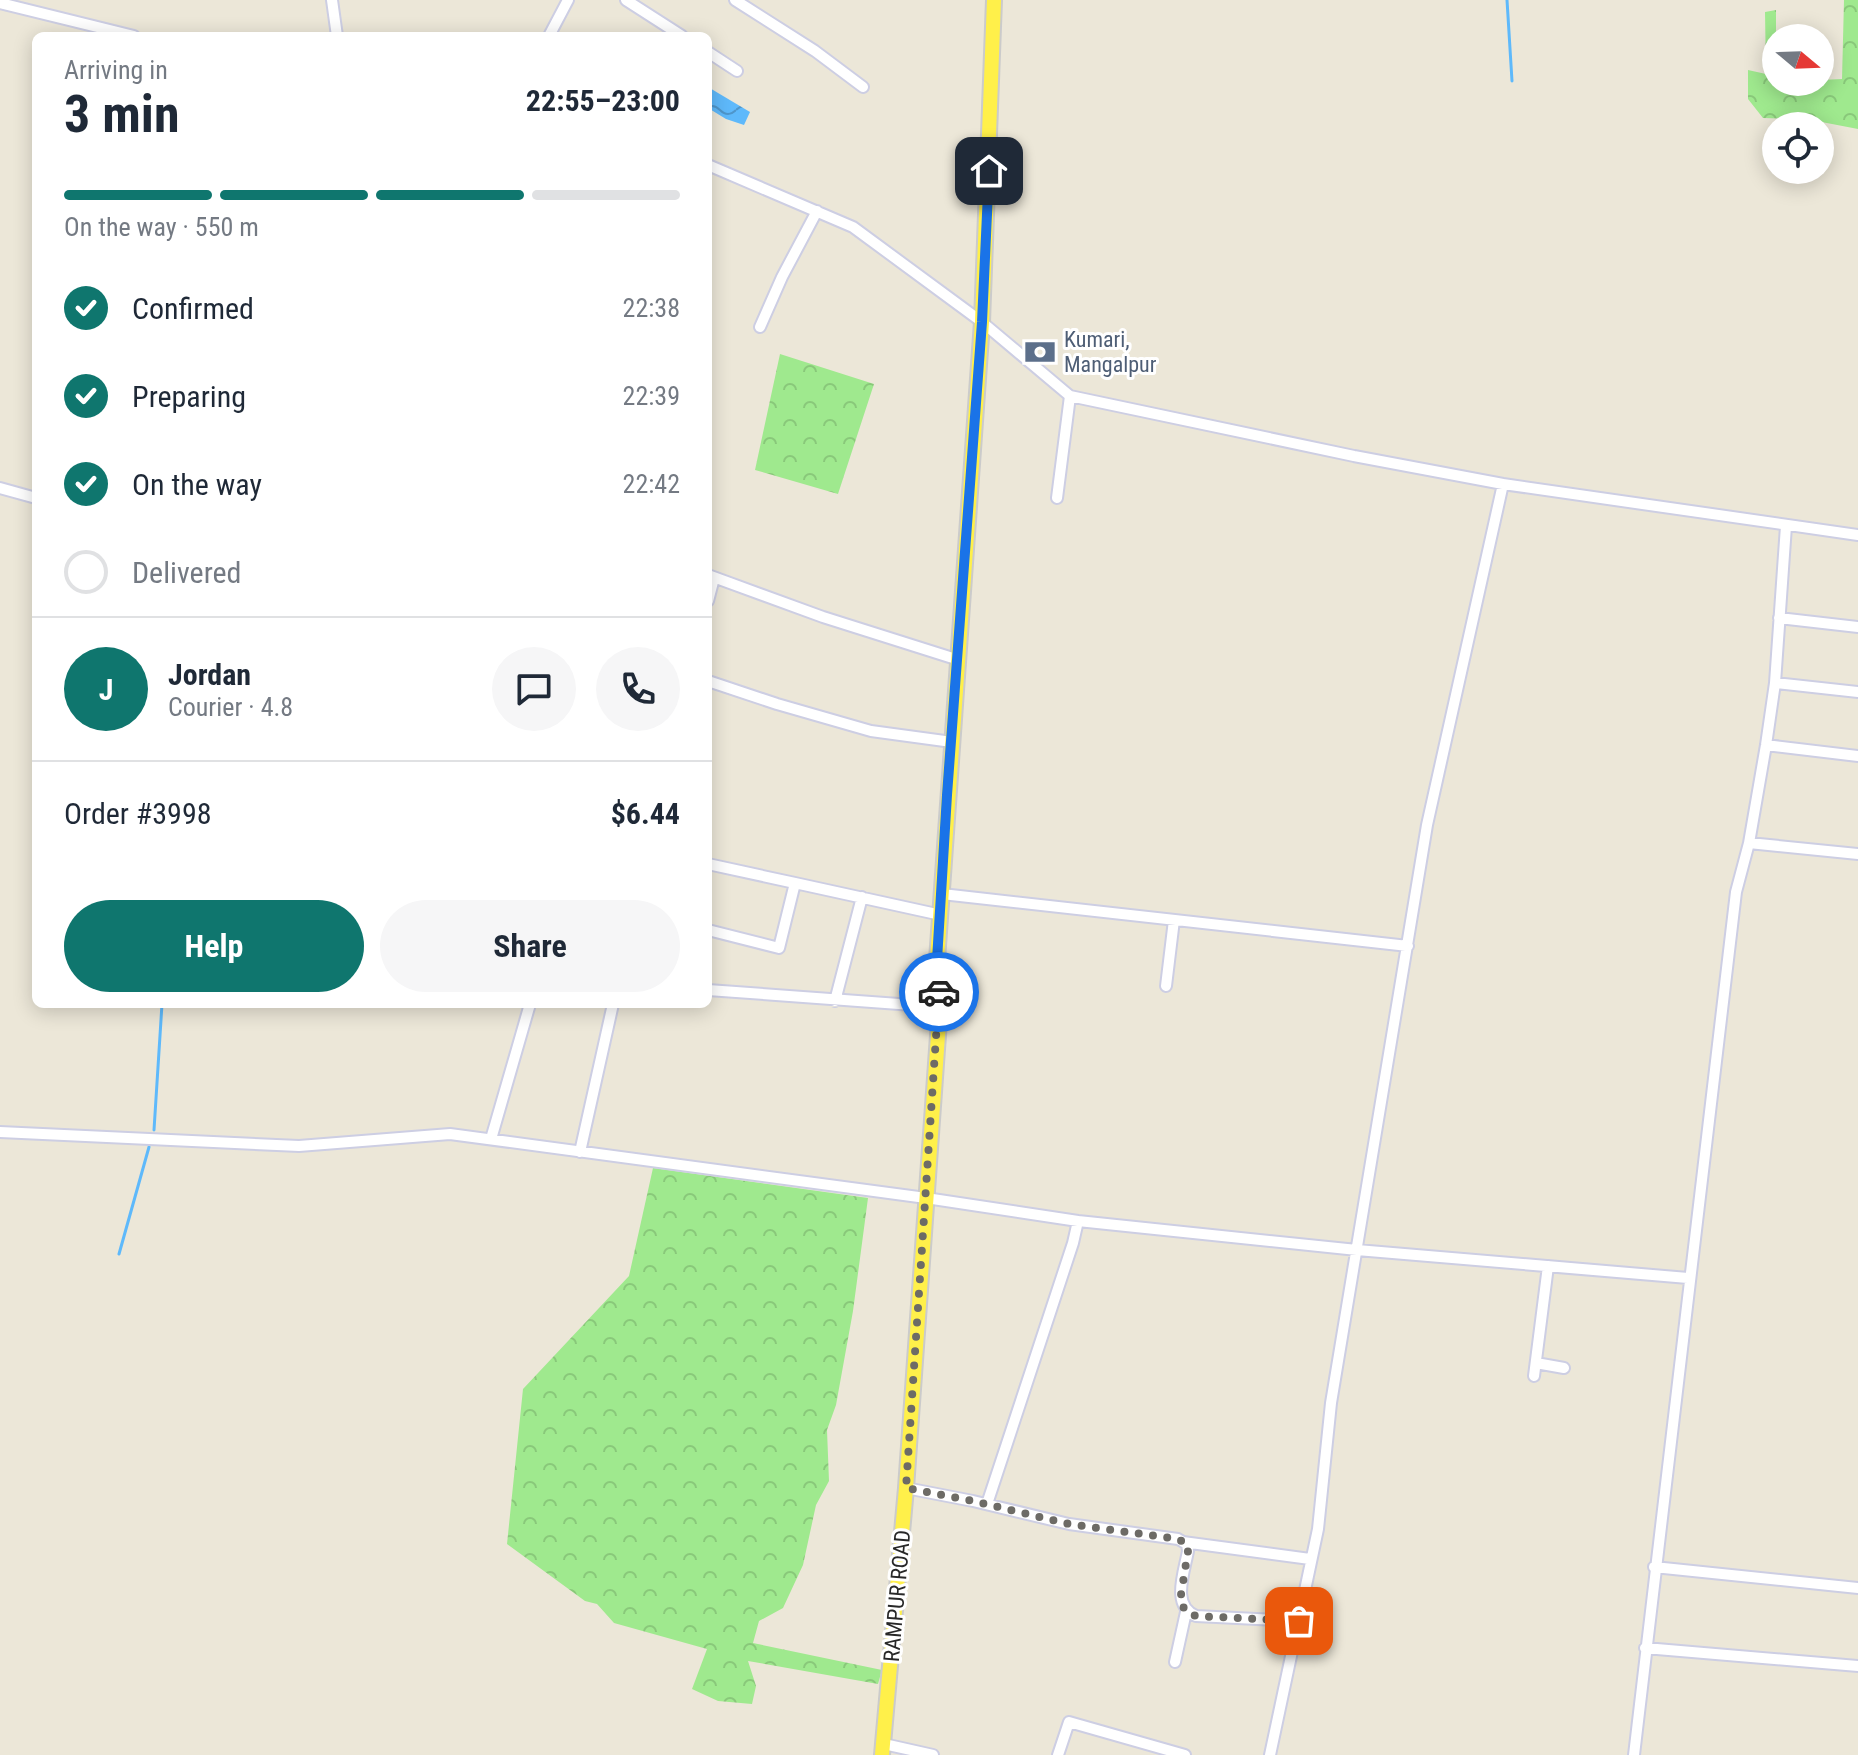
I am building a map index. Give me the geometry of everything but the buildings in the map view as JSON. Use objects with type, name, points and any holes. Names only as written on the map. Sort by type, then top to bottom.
[{"type":"main road","name":"RAMPUR ROAD","points":[[883,1749],[906,1488],[940,1007],[937,960],[982,322],[994,0]]},
{"type":"street","points":[[332,0],[336,32]]},
{"type":"street","points":[[551,32],[568,0]]},
{"type":"street","points":[[626,0],[676,32]]},
{"type":"street","points":[[735,0],[815,51],[863,87]]},
{"type":"street","points":[[0,3],[115,32]]},
{"type":"street","points":[[712,55],[737,71]]},
{"type":"street","points":[[712,167],[853,227],[982,322],[1070,396],[1503,484],[1858,535]]},
{"type":"street","points":[[760,327],[817,211]]},
{"type":"street","points":[[1057,498],[1070,396]]},
{"type":"street","points":[[1270,1755],[1318,1529],[1331,1403],[1433,797],[1503,484]]},
{"type":"street","points":[[0,488],[32,497]]},
{"type":"street","points":[[1634,1755],[1736,892],[1749,843],[1775,683],[1786,526]]},
{"type":"street","points":[[712,576],[823,617],[959,660]]},
{"type":"street","points":[[1779,618],[1858,627]]},
{"type":"street","points":[[712,682],[871,731],[952,742]]},
{"type":"street","points":[[1775,683],[1858,692]]},
{"type":"street","points":[[1766,745],[1858,756]]},
{"type":"street","points":[[1749,843],[1858,854]]},
{"type":"street","points":[[712,865],[941,915]]},
{"type":"street","points":[[712,931],[779,948],[795,883]]},
{"type":"street","points":[[942,894],[1408,946]]},
{"type":"street","points":[[835,1001],[862,897]]},
{"type":"street","points":[[1166,986],[1174,920]]},
{"type":"street","points":[[712,990],[940,1007]]},
{"type":"street","points":[[491,1139],[529,1008]]},
{"type":"street","points":[[580,1152],[612,1008]]},
{"type":"street","points":[[0,1132],[299,1146],[450,1134],[1078,1221],[1357,1250],[1688,1278]]},
{"type":"street","points":[[987,1504],[1078,1221]]},
{"type":"street","points":[[1534,1376],[1548,1266]]},
{"type":"street","points":[[1536,1363],[1564,1368]]},
{"type":"street","points":[[906,1488],[1069,1524],[1178,1539],[1187,1544],[1188,1551],[1180,1601],[1186,1612],[1196,1616],[1299,1621]]},
{"type":"street","points":[[1183,1542],[1310,1559]]},
{"type":"street","points":[[1654,1567],[1858,1588]]},
{"type":"street","points":[[1175,1662],[1186,1612]]},
{"type":"street","points":[[1645,1648],[1858,1666]]},
{"type":"street","points":[[1058,1755],[1069,1722],[1185,1755]]},
{"type":"street","points":[[883,1749],[933,1755]]},
{"type":"green space","points":[[1844,0],[1858,0],[1858,129],[1834,124],[1834,112],[1762,112],[1762,117],[1748,99],[1748,70],[1762,73],[1762,96],[1834,96],[1834,79],[1842,79]]},
{"type":"green space","points":[[1776,10],[1776,24],[1765,24],[1765,12]]},
{"type":"green space","points":[[780,354],[874,384],[838,494],[755,470]]},
{"type":"green space","points":[[653,1168],[868,1198],[853,1311],[836,1405],[827,1430],[829,1481],[816,1505],[803,1565],[783,1608],[759,1621],[753,1643],[882,1670],[878,1684],[748,1661],[756,1686],[752,1704],[718,1701],[692,1689],[707,1649],[614,1623],[597,1604],[585,1601],[507,1544],[523,1389],[629,1276]]},
{"type":"water","points":[[712,89],[750,112],[744,125],[712,110]]},
{"type":"waterway","points":[[1507,0],[1512,81]]},
{"type":"waterway","points":[[154,1130],[162,1008]]},
{"type":"waterway","points":[[119,1254],[149,1147]]},
{"type":"way so far","points":[[939,992],[906,1488],[1069,1524],[1178,1539],[1187,1544],[1188,1551],[1180,1601],[1186,1612],[1196,1616],[1299,1621]]},
{"type":"place","name":"Kumari, Mangalpur","points":[[1040,352]]},
{"type":"route","points":[[939,992],[937,960],[947,795],[982,322],[989,171]]}]
